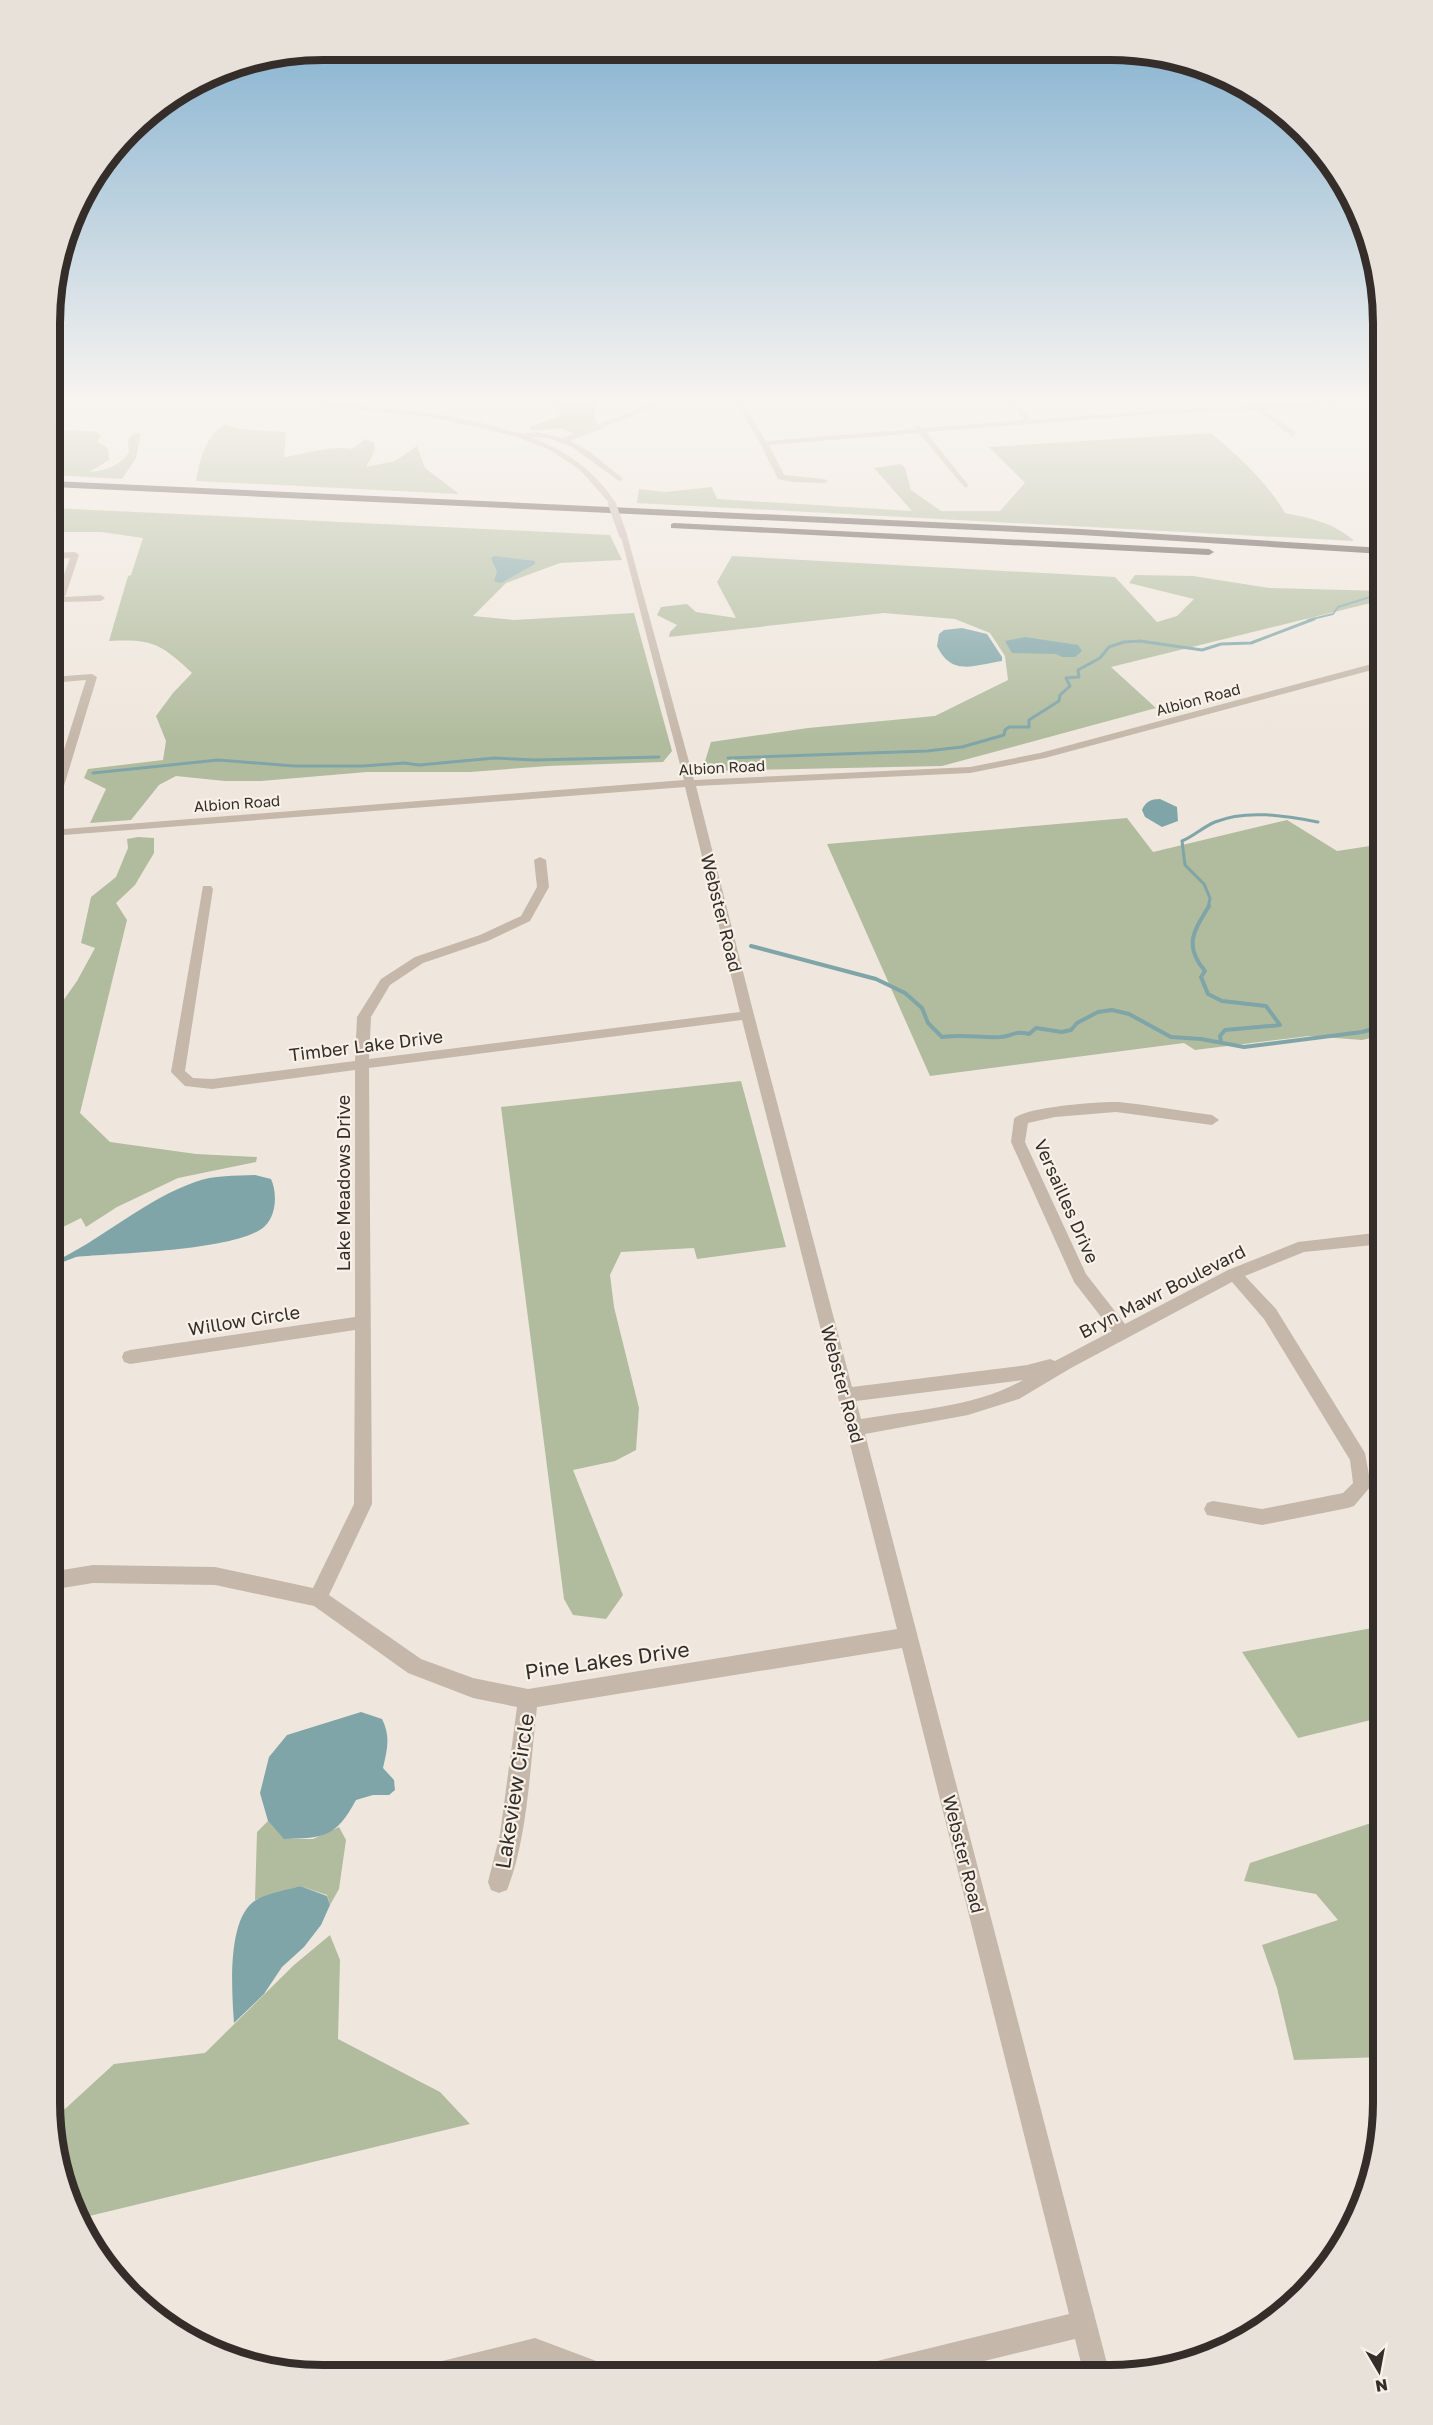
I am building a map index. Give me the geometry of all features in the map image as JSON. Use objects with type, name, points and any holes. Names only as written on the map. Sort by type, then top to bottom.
[{"type":"highway","points":[[677,513],[1081,532],[1373,550]]},
{"type":"highway","points":[[658,526],[1222,553]]},
{"type":"highway","points":[[1268,555],[1373,561]]},
{"type":"street","name":"Webster Road","points":[[616,513],[622,528],[690,783],[747,1015],[909,1637],[1094,2365]]},
{"type":"street","points":[[60,556],[75,555],[60,591]]},
{"type":"street","points":[[60,600],[101,598]]},
{"type":"street","name":"Albion Road","points":[[60,832],[690,783],[970,770],[1041,756],[1373,667]]},
{"type":"street","points":[[60,679],[92,677],[60,780]]},
{"type":"street","name":"Lake Meadows Drive","points":[[318,1598],[363,1504],[362,1063],[364,1017],[385,982],[419,960],[484,938],[526,918],[543,887],[540,860]]},
{"type":"street","name":"Timber Lake Drive","points":[[207,888],[178,1072],[190,1083],[212,1084],[747,1015]]},
{"type":"street","name":"Versailles Drive","points":[[1123,1333],[1080,1278],[1018,1142],[1022,1119],[1055,1112],[1116,1107],[1212,1120]]},
{"type":"street","name":"Bryn Mawr Boulevard","points":[[854,1428],[959,1410],[1013,1394],[1065,1363],[1234,1274],[1303,1246],[1373,1239]]},
{"type":"street","points":[[1213,1509],[1262,1516],[1348,1500],[1362,1486],[1359,1458],[1270,1314],[1234,1274]]},
{"type":"street","name":"Willow Circle","points":[[130,1357],[363,1322]]},
{"type":"street","name":"Bryn Mawr Boulevard","points":[[845,1395],[1027,1372],[1065,1363]]},
{"type":"street","name":"Pine Lakes Drive","points":[[60,1579],[93,1574],[215,1576],[318,1598],[415,1666],[473,1688],[528,1699],[909,1637]]},
{"type":"street","name":"Lakeview Circle","points":[[500,1882],[511,1834],[528,1699]]},
{"type":"street","points":[[914,2365],[1083,2324]]},
{"type":"street","points":[[478,2365],[535,2351],[573,2365]]},
{"type":"green space","points":[[60,513],[159,513],[610,535],[622,560],[560,563],[506,583],[473,616],[514,620],[634,613],[672,751],[663,762],[548,766],[470,772],[367,772],[261,781],[225,781],[176,776],[159,785],[131,820],[90,823],[106,789],[84,778],[88,769],[163,760],[166,741],[156,716],[192,673],[172,655],[155,645],[136,641],[109,641],[128,576],[131,575],[143,538],[101,532],[60,532]]},
{"type":"green space","points":[[829,513],[1286,513],[1313,519],[1339,530],[1354,541]]},
{"type":"green space","points":[[732,556],[1115,577],[1157,622],[1177,616],[1194,599],[1129,583],[1135,575],[1193,576],[1269,588],[1373,591],[1373,602],[1111,667],[1156,708],[942,766],[702,771],[711,742],[808,728],[935,716],[1008,680],[1005,656],[990,633],[955,619],[884,613],[669,637],[670,632],[677,625],[657,615],[661,607],[687,604],[696,612],[736,618],[717,582]]},
{"type":"green space","points":[[1127,818],[1153,852],[1287,820],[1337,851],[1373,846],[1373,1037],[1362,1040],[1309,1036],[1195,1050],[1184,1043],[930,1076],[827,844]]},
{"type":"green space","points":[[154,838],[154,853],[135,885],[116,903],[127,920],[80,1113],[110,1142],[196,1154],[257,1157],[256,1162],[178,1178],[117,1207],[86,1227],[81,1218],[60,1228],[60,1005],[77,981],[95,948],[81,943],[91,897],[116,877],[128,848],[127,839]]},
{"type":"green space","points":[[741,1081],[786,1247],[697,1259],[694,1248],[621,1252],[610,1275],[614,1307],[639,1408],[636,1450],[615,1461],[573,1470],[623,1595],[606,1619],[573,1615],[564,1599],[501,1107]]},
{"type":"green space","points":[[1373,1628],[1373,1719],[1298,1738],[1242,1652]]},
{"type":"green space","points":[[268,1821],[285,1839],[313,1839],[339,1827],[346,1840],[339,1889],[330,1905],[327,1895],[300,1886],[255,1900],[257,1832]]},
{"type":"green space","points":[[1373,1822],[1373,2057],[1294,2060],[1277,1988],[1262,1945],[1338,1920],[1316,1894],[1244,1881],[1250,1863]]},
{"type":"green space","points":[[330,1935],[340,1960],[338,2039],[440,2092],[470,2124],[86,2217],[74,2187],[65,2154],[61,2113],[114,2064],[205,2053],[294,1965]]},
{"type":"water","points":[[495,556],[535,561],[535,564],[501,583],[494,581],[497,572],[491,558]]},
{"type":"water","points":[[962,628],[987,634],[1002,657],[1002,661],[965,667],[950,662],[937,646],[939,634],[944,630]]},
{"type":"water","points":[[1025,637],[1078,645],[1082,651],[1075,657],[1012,653],[1005,641]]},
{"type":"water","points":[[1160,799],[1177,807],[1178,821],[1162,827],[1145,817],[1142,810],[1145,805],[1151,800]]},
{"type":"water","points":[[255,1175],[271,1179],[275,1203],[269,1221],[251,1234],[204,1246],[76,1257],[63,1262],[62,1258],[177,1189],[209,1178]]},
{"type":"water","points":[[361,1712],[382,1719],[387,1738],[383,1768],[394,1780],[395,1790],[389,1795],[373,1795],[356,1800],[342,1822],[328,1833],[310,1838],[284,1839],[268,1821],[260,1793],[269,1757],[287,1735]]},
{"type":"water","points":[[300,1886],[327,1896],[330,1905],[321,1925],[304,1947],[282,1967],[264,1994],[234,2023],[233,1957],[235,1939],[246,1909],[256,1900]]},
{"type":"waterway","points":[[1308,620],[1333,614],[1338,607],[1373,596]]},
{"type":"waterway","points":[[728,758],[927,751],[962,747],[1004,735],[1005,730],[1009,727],[1029,727],[1029,720],[1059,701],[1060,695],[1070,686],[1066,678],[1079,677],[1078,670],[1100,658],[1109,647],[1124,642],[1140,641],[1202,650],[1221,644],[1251,643],[1314,619]]},
{"type":"waterway","points":[[93,773],[218,760],[294,766],[363,766],[404,763],[419,765],[495,758],[535,760],[659,757]]},
{"type":"waterway","points":[[1208,908],[1210,898],[1204,884],[1185,865],[1182,841],[1215,822],[1240,816],[1279,816],[1318,822]]},
{"type":"waterway","points":[[1208,908],[1193,938],[1194,953],[1205,971],[1201,977],[1208,994],[1222,1001],[1266,1006],[1280,1025],[1225,1030],[1220,1036],[1221,1043]]},
{"type":"waterway","points":[[751,946],[876,979],[905,993],[922,1008],[928,1023],[942,1037],[1001,1037],[1017,1033],[1029,1034],[1036,1028],[1062,1032],[1071,1030],[1077,1023],[1098,1012],[1112,1010],[1129,1014],[1171,1037],[1221,1043]]},
{"type":"waterway","points":[[1221,1043],[1244,1047],[1373,1029]]}]
